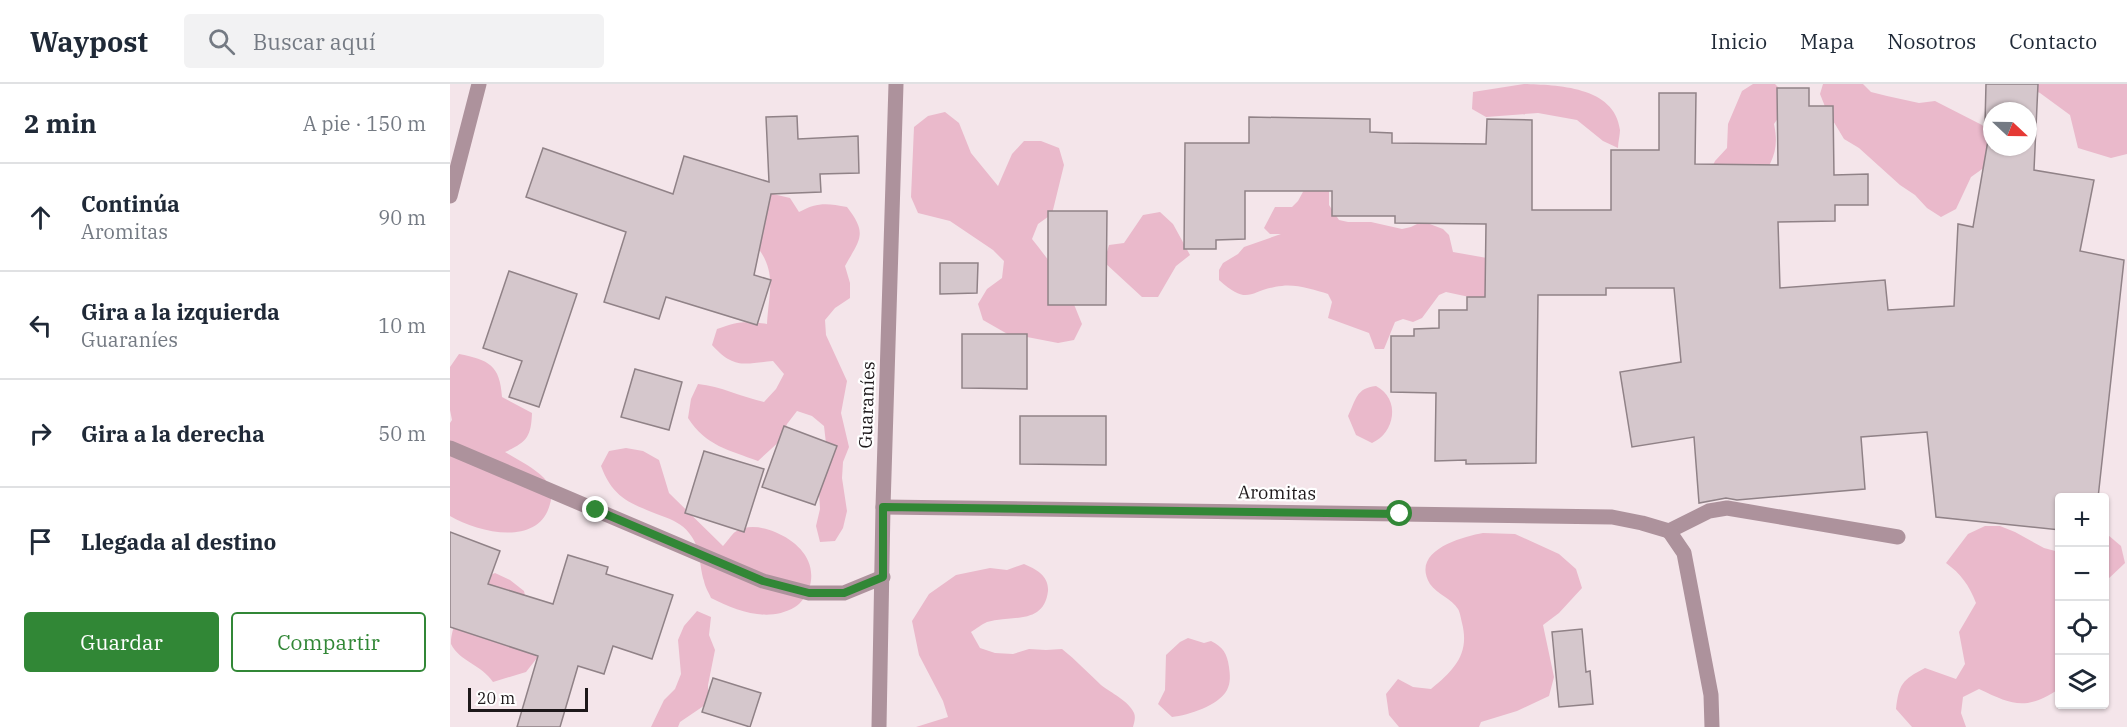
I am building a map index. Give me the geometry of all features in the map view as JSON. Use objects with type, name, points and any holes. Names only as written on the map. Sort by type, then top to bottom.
[{"type":"street","points":[[450,196],[479,84]]},
{"type":"street","name":"Guaraníes","points":[[879,727],[883,507],[896,84]]},
{"type":"street","points":[[450,448],[763,581],[809,593],[844,593],[883,577]]},
{"type":"street","name":"Aromitas","points":[[883,507],[1612,517],[1642,522],[1669,531]]},
{"type":"street","points":[[1712,727],[1711,695],[1684,553],[1669,531],[1709,511],[1727,508],[1898,537]]},
{"type":"shaded area","points":[[1524,84],[1567,87],[1596,96],[1616,115],[1620,130],[1618,148],[1603,141],[1577,120],[1538,113],[1486,117],[1472,109],[1473,92]]},
{"type":"shaded area","points":[[1753,84],[1775,84],[1786,95],[1783,111],[1774,124],[1776,142],[1770,163],[1758,186],[1707,178],[1715,161],[1727,148],[1728,124],[1742,91]]},
{"type":"shaded area","points":[[1823,84],[1863,84],[1871,92],[1887,96],[1919,103],[1935,101],[1983,126],[1983,156],[1989,156],[1985,167],[1971,177],[1956,209],[1941,217],[1927,208],[1915,195],[1900,185],[1859,148],[1844,139],[1820,94]]},
{"type":"shaded area","points":[[2019,84],[2127,84],[2127,154],[2111,158],[2078,148],[2070,115],[2040,93]]},
{"type":"shaded area","points":[[945,112],[959,123],[971,153],[998,186],[1012,154],[1024,141],[1041,141],[1059,148],[1064,165],[1052,214],[1038,224],[1032,239],[1061,279],[1077,311],[1082,324],[1074,340],[1058,343],[1011,336],[983,320],[978,304],[987,289],[1002,278],[1004,261],[993,250],[950,221],[918,213],[911,197],[914,127],[928,116]]},
{"type":"shaded area","points":[[1329,178],[1329,205],[1339,220],[1371,222],[1402,229],[1419,223],[1427,223],[1443,229],[1449,235],[1453,252],[1487,258],[1509,272],[1484,298],[1446,292],[1439,295],[1422,318],[1413,322],[1403,319],[1395,322],[1384,349],[1375,349],[1369,333],[1328,318],[1332,302],[1328,294],[1287,286],[1244,295],[1237,293],[1219,280],[1219,270],[1223,263],[1238,254],[1244,247],[1281,234],[1270,234],[1264,228],[1275,207],[1292,207],[1298,201],[1310,179]]},
{"type":"shaded area","points":[[773,194],[790,198],[799,212],[822,204],[847,207],[860,230],[858,243],[845,266],[850,283],[850,298],[835,308],[825,320],[826,335],[847,381],[841,413],[849,447],[843,462],[842,478],[847,511],[843,528],[835,541],[820,542],[816,526],[820,509],[819,493],[828,461],[824,426],[812,416],[797,411],[787,424],[782,439],[758,461],[710,441],[688,418],[691,399],[698,384],[764,402],[776,389],[784,374],[773,361],[740,363],[727,358],[712,345],[717,329],[742,322],[767,324],[769,271],[761,252],[753,242],[757,197]]},
{"type":"shaded area","points":[[1160,212],[1173,224],[1190,255],[1176,266],[1158,297],[1142,297],[1104,262],[1109,245],[1124,243],[1143,215]]},
{"type":"shaded area","points":[[459,354],[478,359],[491,366],[499,378],[502,397],[532,413],[526,438],[505,452],[535,470],[544,478],[549,487],[550,504],[544,518],[534,526],[521,531],[491,531],[450,516],[450,423],[452,420],[450,367]]},
{"type":"shaded area","points":[[1376,386],[1389,399],[1392,416],[1386,432],[1372,443],[1356,435],[1348,416],[1360,392]]},
{"type":"shaded area","points":[[626,448],[643,451],[659,460],[669,493],[723,546],[740,529],[755,527],[784,536],[799,547],[809,562],[811,570],[809,589],[801,602],[785,612],[763,615],[742,611],[711,598],[696,544],[686,530],[674,521],[633,504],[611,486],[601,466],[609,451]]},
{"type":"shaded area","points":[[1985,526],[2000,526],[2044,548],[2055,551],[2055,691],[2037,701],[2019,703],[2001,699],[1979,689],[1963,697],[1961,713],[1966,727],[1912,727],[1896,709],[1900,688],[1903,684],[1925,668],[1956,679],[1965,664],[1959,632],[1976,603],[1964,580],[1946,563],[1968,534]]},
{"type":"shaded area","points":[[1483,533],[1515,534],[1559,554],[1576,569],[1582,588],[1559,613],[1543,625],[1554,677],[1549,696],[1517,711],[1481,722],[1479,727],[1399,727],[1389,715],[1386,694],[1398,679],[1413,687],[1431,689],[1453,668],[1464,644],[1459,610],[1430,584],[1426,572],[1427,563],[1432,554],[1451,542]]},
{"type":"shaded area","points":[[2109,536],[2121,546],[2125,563],[2109,578]]},
{"type":"shaded area","points":[[1024,564],[1044,577],[1048,586],[1045,602],[1034,614],[987,622],[971,632],[980,648],[995,653],[1013,654],[1029,649],[1062,649],[1101,685],[1132,709],[1135,715],[1133,727],[916,727],[948,717],[943,701],[919,655],[912,621],[929,594],[956,575],[990,568],[1007,570]]},
{"type":"shaded area","points":[[495,573],[510,580],[524,591],[532,626],[541,641],[537,658],[526,672],[493,682],[483,671],[459,655],[451,644],[451,638],[468,593],[477,581]]},
{"type":"shaded area","points":[[697,611],[711,617],[709,635],[715,650],[708,685],[708,703],[680,722],[678,727],[651,727],[664,700],[675,689],[681,674],[678,640],[684,626]]},
{"type":"shaded area","points":[[1188,638],[1204,643],[1211,641],[1221,648],[1228,662],[1229,684],[1223,696],[1217,701],[1194,712],[1172,717],[1158,704],[1165,690],[1166,655]]},
{"type":"building","points":[[1986,84],[2038,84],[2037,106],[2037,102],[1986,102]]},
{"type":"building","points":[[1777,88],[1809,88],[1809,106],[1833,106],[1834,175],[1868,174],[1868,205],[1835,205],[1835,221],[1778,222],[1780,288],[1885,280],[1888,310],[1954,306],[1958,224],[1973,227],[1985,156],[2035,156],[2034,170],[2094,180],[2080,251],[2124,260],[2099,493],[2055,493],[2055,529],[1936,517],[1927,432],[1861,437],[1865,489],[1737,500],[1726,498],[1699,503],[1694,437],[1632,447],[1620,372],[1681,362],[1674,288],[1606,288],[1606,295],[1538,295],[1536,463],[1466,464],[1466,460],[1435,461],[1436,393],[1391,392],[1391,336],[1414,336],[1414,329],[1439,328],[1439,310],[1467,310],[1467,297],[1485,297],[1486,224],[1395,223],[1395,216],[1332,216],[1332,191],[1245,191],[1245,239],[1216,240],[1216,249],[1184,249],[1185,143],[1249,143],[1249,117],[1370,119],[1370,132],[1392,133],[1392,143],[1486,144],[1487,119],[1532,120],[1532,210],[1611,210],[1611,150],[1659,150],[1659,93],[1696,93],[1695,164],[1778,165]]},
{"type":"building","points":[[797,116],[798,139],[858,136],[859,173],[820,174],[821,192],[771,194],[754,275],[771,280],[757,325],[666,297],[659,319],[604,302],[626,232],[526,197],[543,148],[673,194],[684,156],[769,182],[766,117]]},
{"type":"building","points":[[1048,211],[1107,211],[1106,305],[1048,305]]},
{"type":"building","points":[[940,263],[978,263],[977,293],[940,294]]},
{"type":"building","points":[[509,271],[577,294],[539,407],[509,397],[522,361],[483,348]]},
{"type":"building","points":[[962,334],[1027,334],[1027,389],[962,388]]},
{"type":"building","points":[[635,369],[682,382],[669,430],[621,417]]},
{"type":"building","points":[[1020,416],[1106,416],[1106,465],[1020,464]]},
{"type":"building","points":[[784,426],[837,446],[815,505],[762,487]]},
{"type":"building","points":[[704,451],[764,469],[744,532],[685,513]]},
{"type":"building","points":[[450,532],[500,551],[488,584],[553,604],[568,555],[608,567],[606,574],[673,595],[652,659],[613,646],[604,674],[578,666],[560,727],[517,727],[538,656],[450,627]]},
{"type":"building","points":[[1582,629],[1586,672],[1590,671],[1593,704],[1559,707],[1552,632]]},
{"type":"building","points":[[713,678],[761,693],[750,727],[702,712]]},
{"type":"route","points":[[596,510],[763,581],[809,593],[844,593],[883,577],[883,507],[1400,514]]}]
